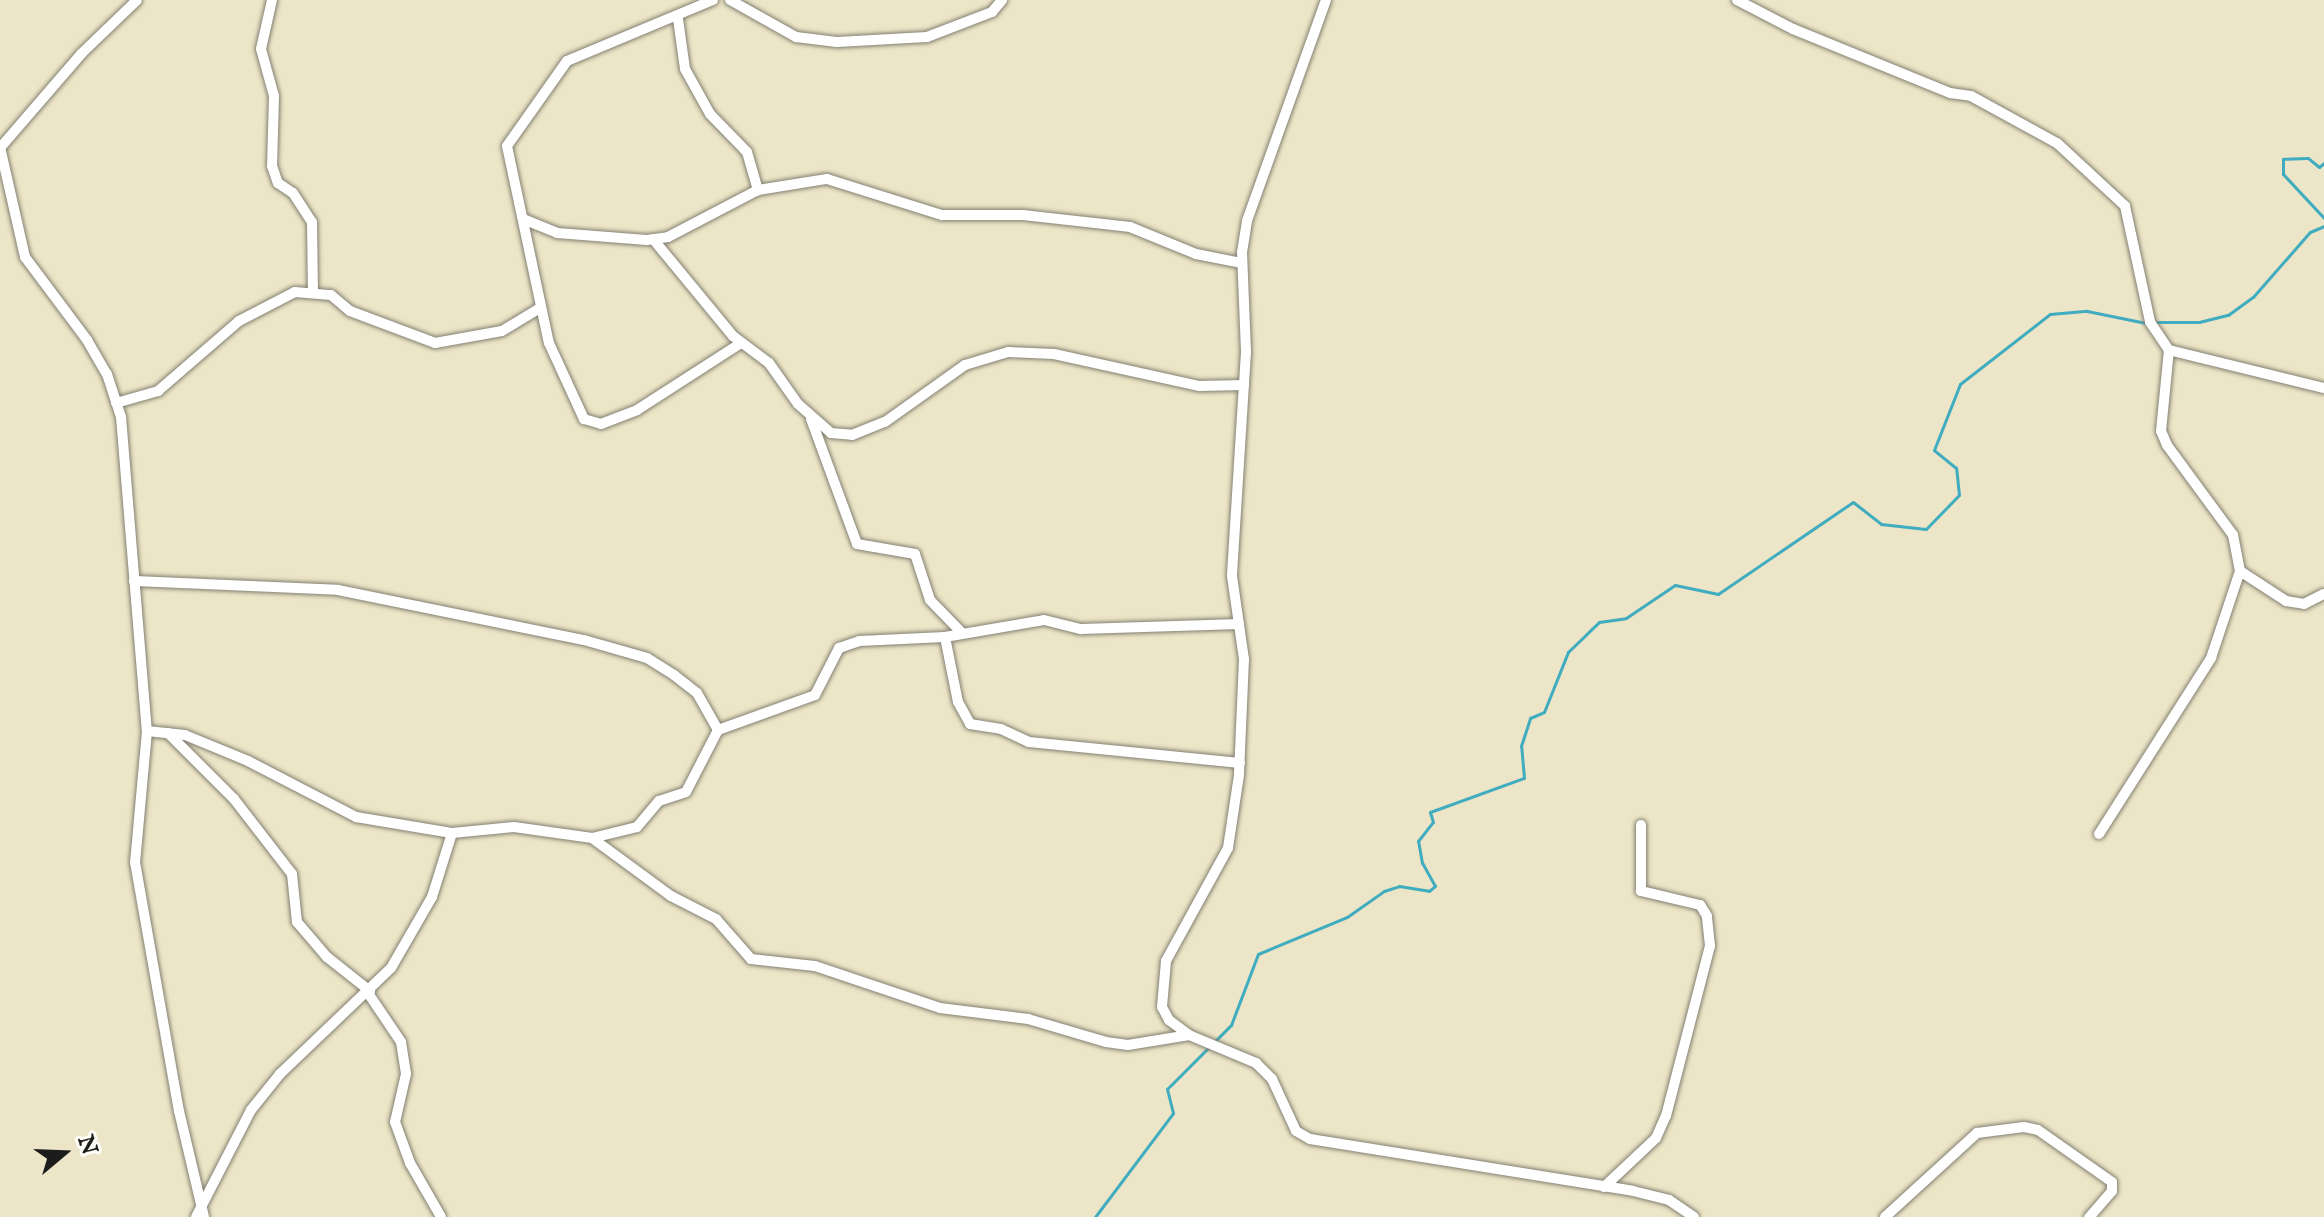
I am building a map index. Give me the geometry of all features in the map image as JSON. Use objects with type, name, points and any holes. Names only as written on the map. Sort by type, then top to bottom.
[{"type":"street","points":[[137,0],[82,53],[0,148],[2,172],[25,257],[87,340],[116,403],[128,464],[147,731],[135,862],[204,1217]]},
{"type":"street","points":[[272,0],[261,49],[274,96],[272,166],[278,183],[293,193],[312,222],[316,260],[313,291]]},
{"type":"street","points":[[713,0],[678,19],[567,61],[555,71],[507,146],[549,343],[584,419],[592,423],[609,423],[672,391],[741,343]]},
{"type":"street","points":[[730,0],[796,37],[837,42],[927,37],[992,12],[1002,0]]},
{"type":"street","points":[[1326,0],[1247,221],[1242,263],[1244,385],[1232,576],[1244,659],[1240,763],[1228,848],[1161,975],[1162,1007],[1169,1020],[1189,1035],[1256,1063],[1272,1079],[1296,1131],[1310,1139],[1669,1200],[1694,1217]]},
{"type":"street","points":[[1737,0],[1793,29],[1950,93],[1971,96],[2025,123],[2090,169],[2125,206],[2150,322],[2169,350],[2161,431],[2167,445],[2233,535],[2240,571],[2211,658],[2099,834]]},
{"type":"street","points":[[678,19],[685,69],[710,114],[747,152],[758,190]]},
{"type":"street","points":[[523,219],[557,233],[653,239],[668,237],[758,190],[827,179],[942,215],[1037,215],[1130,227],[1196,254],[1242,263]]},
{"type":"street","points":[[653,239],[741,343],[769,363],[808,414],[831,433],[852,435],[885,422],[965,365],[1008,352],[1054,354],[1199,386],[1244,385]]},
{"type":"street","points":[[116,403],[158,391],[239,321],[274,300],[313,291],[331,295],[350,311],[404,335],[435,343],[502,331],[540,308]]},
{"type":"street","points":[[2169,350],[2324,388]]},
{"type":"street","points":[[808,414],[843,495],[857,544],[915,554],[930,600],[962,633]]},
{"type":"street","points":[[2240,571],[2286,601],[2304,604],[2324,594]]},
{"type":"street","points":[[134,581],[338,590],[584,640],[647,658],[674,675],[697,693],[718,730]]},
{"type":"street","points":[[147,731],[168,733],[248,761],[356,817],[452,833],[514,827],[592,838],[637,827],[659,801],[686,792],[718,730],[815,695],[839,648],[859,641],[945,637],[1044,620],[1081,629],[1239,624]]},
{"type":"street","points":[[945,637],[958,702],[970,724],[1001,729],[1029,742],[1240,763]]},
{"type":"street","points":[[168,733],[234,799],[292,874],[297,922],[327,957],[369,992],[401,1042],[406,1074],[395,1122],[410,1163],[441,1217]]},
{"type":"street","points":[[1604,1187],[1656,1138],[1710,946],[1707,916],[1700,905],[1641,891],[1641,825]]},
{"type":"street","points":[[196,1217],[200,1202],[251,1110],[280,1074],[391,968],[432,897],[452,833]]},
{"type":"street","points":[[592,838],[671,896],[716,919],[751,959],[815,966],[940,1008],[1028,1019],[1106,1042],[1128,1045],[1189,1035]]},
{"type":"street","points":[[1885,1217],[1977,1133],[2024,1127],[2038,1130],[2112,1182],[2112,1191],[2089,1217]]},
{"type":"waterway","points":[[2324,163],[2319,167],[2308,158],[2283,159],[2283,174],[2324,218]]},
{"type":"waterway","points":[[2153,322],[2199,322],[2228,315],[2253,297],[2310,232],[2324,226]]},
{"type":"waterway","points":[[1095,1217],[1173,1113],[1167,1089],[1231,1025],[1258,954],[1347,917],[1384,891],[1399,886],[1429,891],[1435,886],[1422,863],[1418,841],[1433,822],[1430,812],[1524,778],[1521,746],[1530,718],[1544,712],[1568,652],[1599,622],[1626,618],[1675,585],[1718,594],[1853,502],[1881,524],[1926,529],[1959,495],[1956,468],[1934,450],[1960,384],[2050,314],[2087,311],[2146,323]]}]
